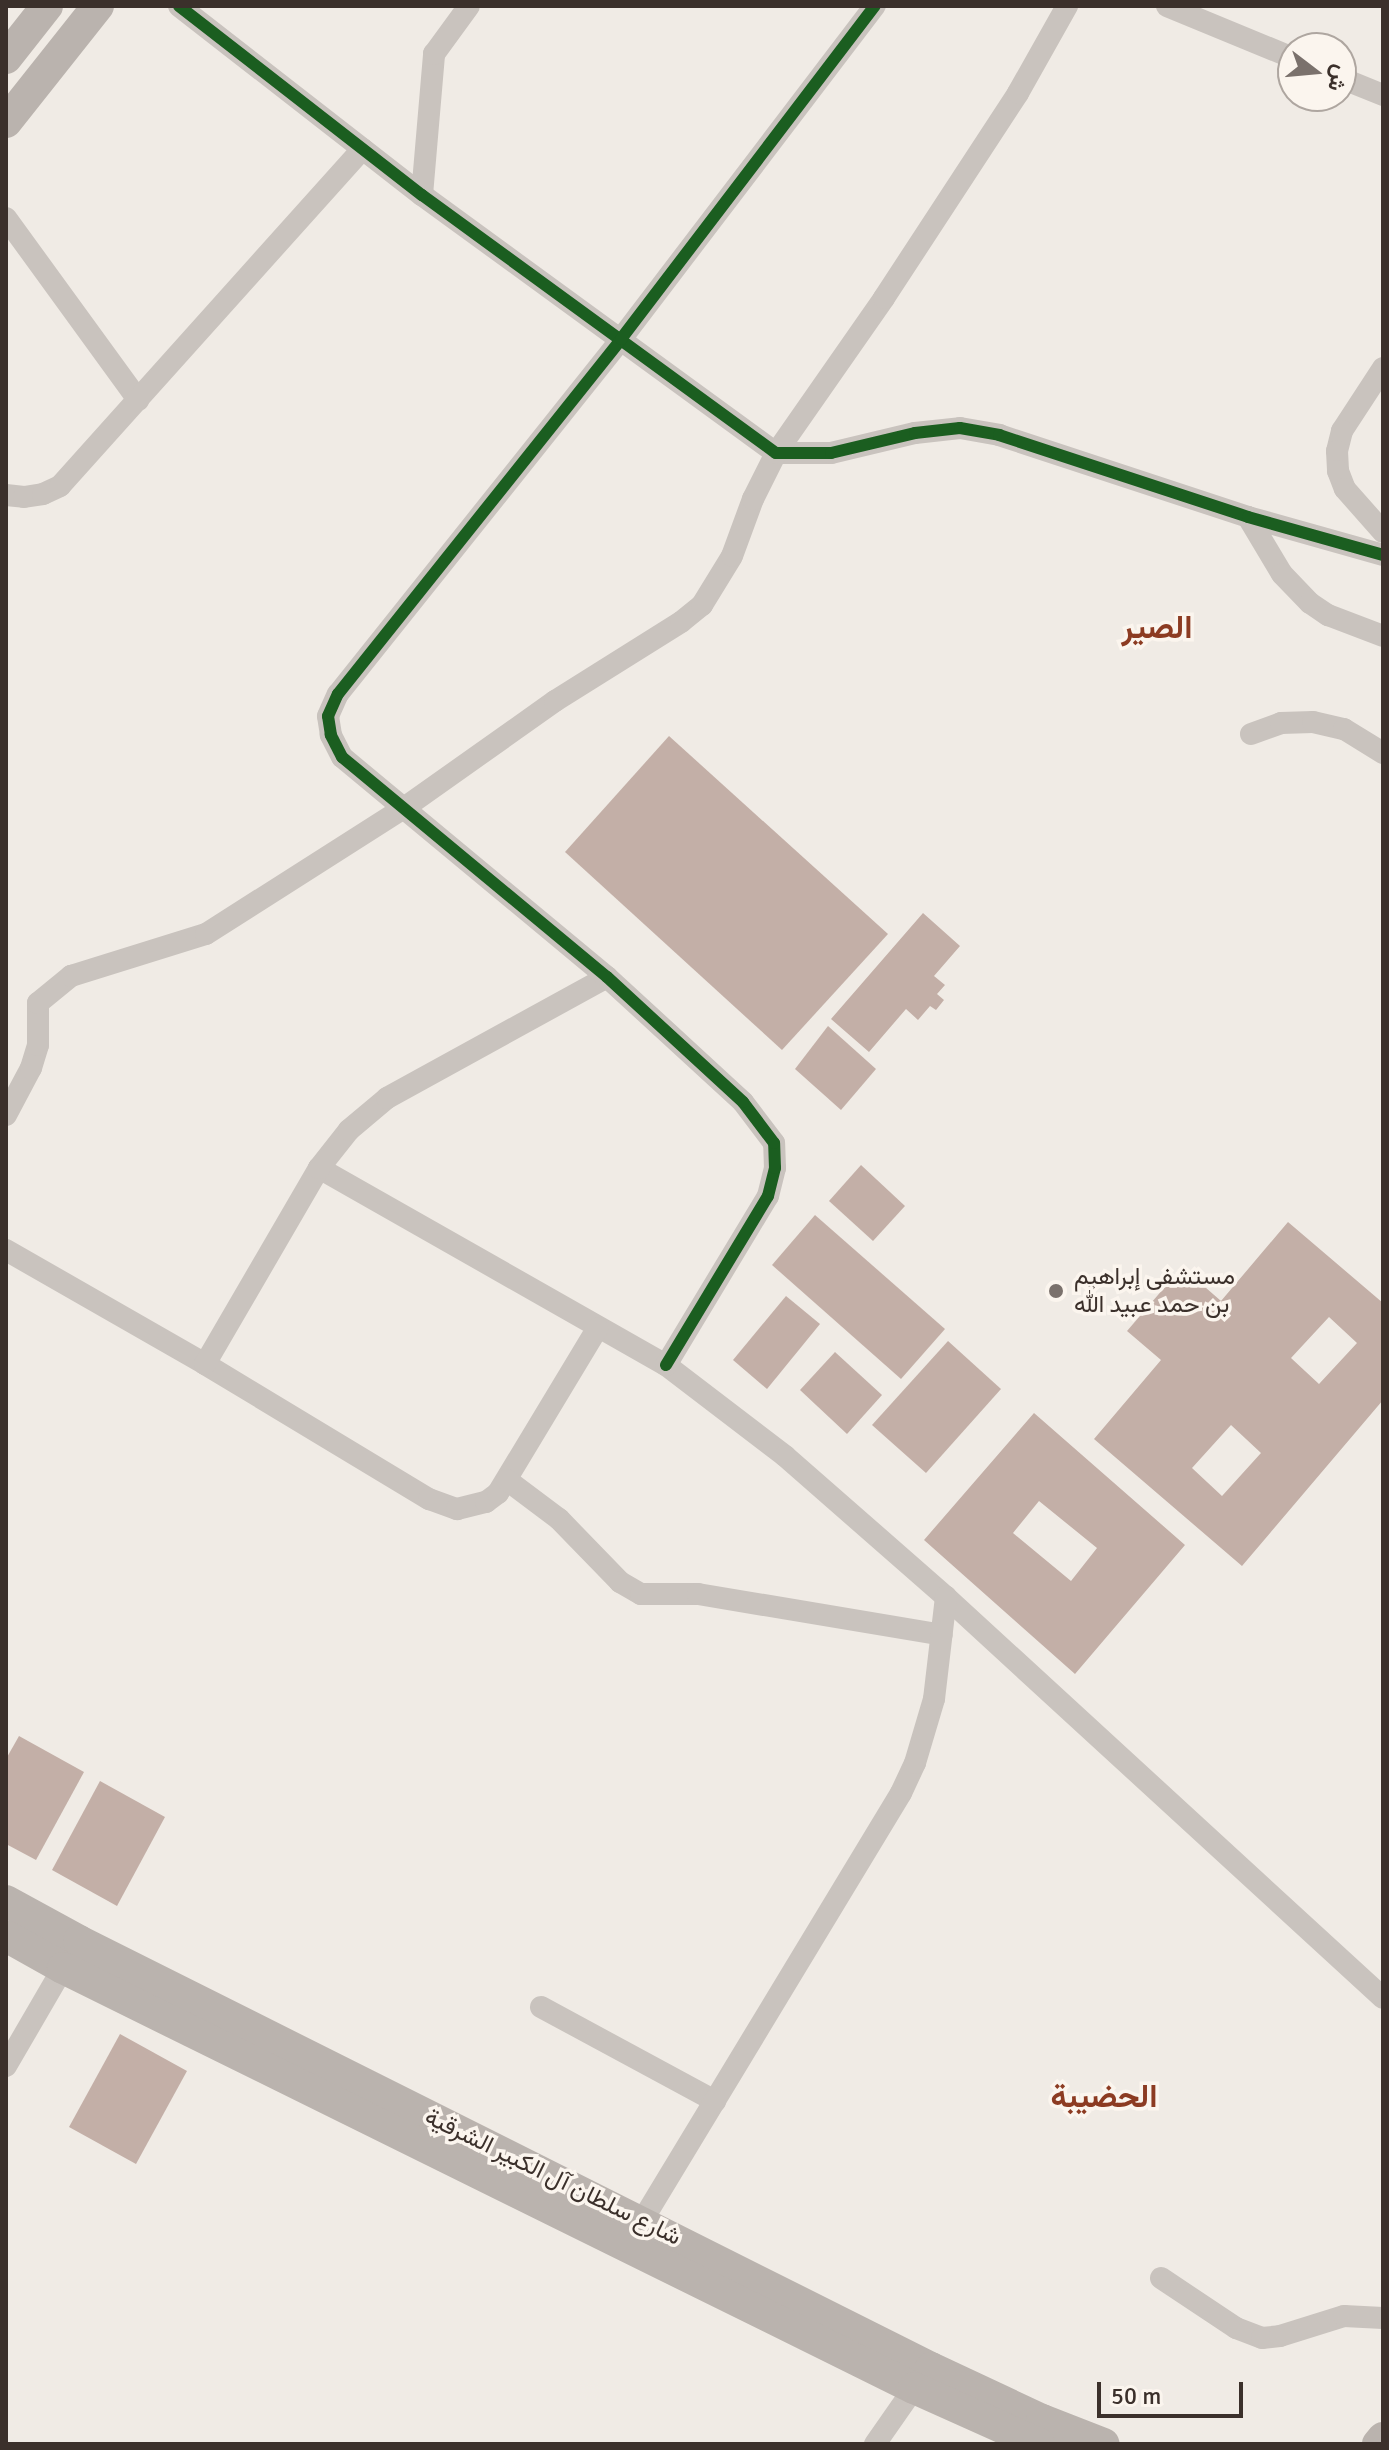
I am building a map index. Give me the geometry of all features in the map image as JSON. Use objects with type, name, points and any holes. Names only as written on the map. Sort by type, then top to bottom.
[{"type":"main road","points":[[6,58],[47,6]]},
{"type":"main road","points":[[6,122],[90,15]]},
{"type":"main road","name":"شارع سلطان آل الكبير الشرقية","points":[[6,1901],[79,1941],[931,2368],[1042,2420],[1104,2444]]},
{"type":"main road","name":"شارع سلطان آل الكبير الشرقية","points":[[6,1936],[63,1968],[914,2388],[1039,2444]]},
{"type":"main road","points":[[1378,2444],[1383,2438]]},
{"type":"street","points":[[179,6],[422,195],[776,453],[803,456],[831,453],[915,433],[960,428],[999,435],[1248,517],[1383,555]]},
{"type":"street","points":[[422,195],[434,54],[469,6]]},
{"type":"street","points":[[666,1365],[768,1196],[775,1168],[774,1143],[743,1102],[607,977],[342,757],[331,735],[328,716],[338,694],[621,339],[875,6]]},
{"type":"street","points":[[6,1115],[31,1068],[38,1045],[38,1003],[71,976],[206,934],[404,808],[555,701],[638,651],[702,605],[732,556],[748,511],[776,453],[884,298],[977,150],[1018,93],[1067,6]]},
{"type":"street","points":[[1167,6],[1277,51]]},
{"type":"street","points":[[1357,84],[1383,95]]},
{"type":"street","points":[[6,495],[43,494],[60,486],[362,149]]},
{"type":"street","points":[[6,218],[138,400]]},
{"type":"street","points":[[1383,368],[1342,431],[1337,451],[1338,471],[1345,489],[1383,532]]},
{"type":"street","points":[[1248,517],[1282,574],[1310,603],[1328,615],[1383,636]]},
{"type":"street","points":[[1251,734],[1281,723],[1313,722],[1344,729],[1383,753]]},
{"type":"street","points":[[205,1364],[319,1168],[349,1130],[387,1098],[607,977]]},
{"type":"street","points":[[319,1168],[597,1329],[666,1365],[785,1456],[946,1597],[1383,1998]]},
{"type":"street","points":[[6,1250],[205,1364],[442,1506],[457,1509],[486,1502],[507,1480],[597,1329]]},
{"type":"street","points":[[507,1480],[559,1519],[620,1582],[641,1594],[698,1594],[942,1635]]},
{"type":"street","points":[[642,2221],[901,1793],[926,1731],[946,1597]]},
{"type":"street","points":[[6,2066],[63,1968]]},
{"type":"street","points":[[541,2007],[715,2101]]},
{"type":"street","points":[[1161,2278],[1236,2328],[1262,2338],[1280,2336],[1344,2316],[1383,2318]]},
{"type":"street","points":[[875,2444],[914,2388]]},
{"type":"building","points":[[669,736],[888,934],[782,1050],[565,852]]},
{"type":"building","points":[[923,913],[960,946],[934,976],[945,985],[937,994],[944,1000],[936,1010],[930,1006],[918,1020],[906,1009],[869,1052],[831,1019]]},
{"type":"building","points":[[828,1026],[876,1069],[841,1110],[795,1069]]},
{"type":"building","points":[[861,1165],[905,1206],[873,1241],[829,1201]]},
{"type":"building","points":[[815,1215],[945,1329],[901,1379],[772,1265]]},
{"type":"building","points":[[1288,1222],[1383,1303],[1383,1400],[1242,1566],[1094,1439],[1161,1360],[1127,1331],[1182,1267],[1221,1301]],"holes":[[[1329,1317],[1357,1343],[1319,1384],[1291,1358]],[[1231,1425],[1261,1453],[1222,1496],[1192,1468]]]},
{"type":"building","points":[[786,1296],[820,1324],[767,1389],[733,1360]]},
{"type":"building","points":[[948,1341],[1001,1389],[926,1473],[872,1425]]},
{"type":"building","points":[[835,1352],[882,1395],[847,1434],[800,1390]]},
{"type":"building","points":[[1034,1413],[1185,1545],[1075,1674],[924,1540]],"holes":[[[1039,1501],[1097,1548],[1071,1581],[1013,1533]]]},
{"type":"building","points":[[19,1736],[84,1772],[36,1860],[6,1844],[6,1759]]},
{"type":"building","points":[[100,1781],[165,1817],[117,1906],[52,1870]]},
{"type":"building","points":[[120,2034],[187,2071],[136,2164],[69,2127]]},
{"type":"cycle path","points":[[179,6],[422,195],[776,453],[831,453],[915,433],[960,428],[999,435],[1248,517],[1383,555]]},
{"type":"cycle path","points":[[666,1365],[768,1196],[775,1168],[774,1143],[743,1102],[607,977],[342,757],[331,735],[328,716],[338,694],[621,339],[875,6]]},
{"type":"place","name":"مستشفى إبراهيم بن حمد عبيد الله","points":[[1056,1291]]},
{"type":"district","name":"الصير","points":[[1157,628]]},
{"type":"district","name":"الحضيبة","points":[[1104,2097]]}]
